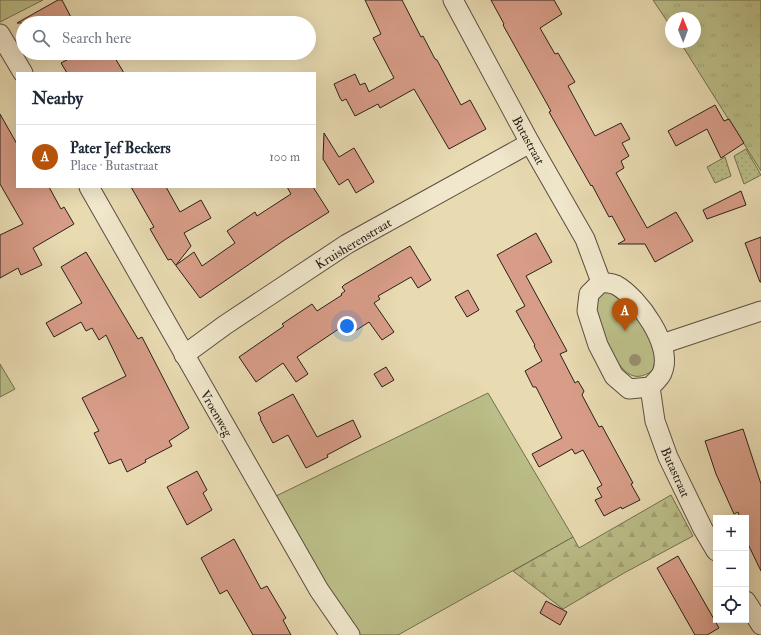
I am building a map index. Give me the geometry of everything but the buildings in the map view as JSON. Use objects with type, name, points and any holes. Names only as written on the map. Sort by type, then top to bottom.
[{"type":"street","name":"Butastraat","points":[[454,0],[530,143],[585,239],[601,282]]},
{"type":"street","points":[[0,34],[22,72]]},
{"type":"street","name":"Kruisherenstraat","points":[[184,355],[225,325],[347,244],[530,143]]},
{"type":"street","name":"Vroenweg","points":[[90,188],[319,590],[350,635]]},
{"type":"street","points":[[601,282],[614,284],[631,296],[648,318],[662,344],[664,359],[662,373],[650,387],[629,389],[614,376],[598,345],[587,311],[589,294],[601,282]]},
{"type":"street","points":[[662,344],[761,311]]},
{"type":"street","name":"Butastraat","points":[[650,387],[655,421],[668,457],[703,529],[713,546]]},
{"type":"street","points":[[749,606],[761,625]]},
{"type":"green space","points":[[0,0],[43,0],[0,22]]},
{"type":"green space","points":[[653,0],[761,0],[761,171],[684,48],[701,48],[701,12],[665,12],[665,18]]},
{"type":"green space","points":[[746,149],[761,175],[744,184],[734,156]]},
{"type":"green space","points":[[725,157],[731,176],[715,183],[707,167]]},
{"type":"green space","points":[[604,291],[613,291],[635,315],[657,350],[653,370],[646,375],[633,376],[623,369],[603,337],[598,325],[594,301]]},
{"type":"green space","points":[[0,364],[15,389],[0,397]]},
{"type":"green space","points":[[488,393],[573,537],[398,635],[359,635],[338,605],[274,497]]},
{"type":"green space","points":[[671,495],[693,536],[624,573],[563,609],[513,571],[573,537],[579,548]]},
{"type":"place","name":"Pater Jef Beckers","points":[[625,331]]}]
